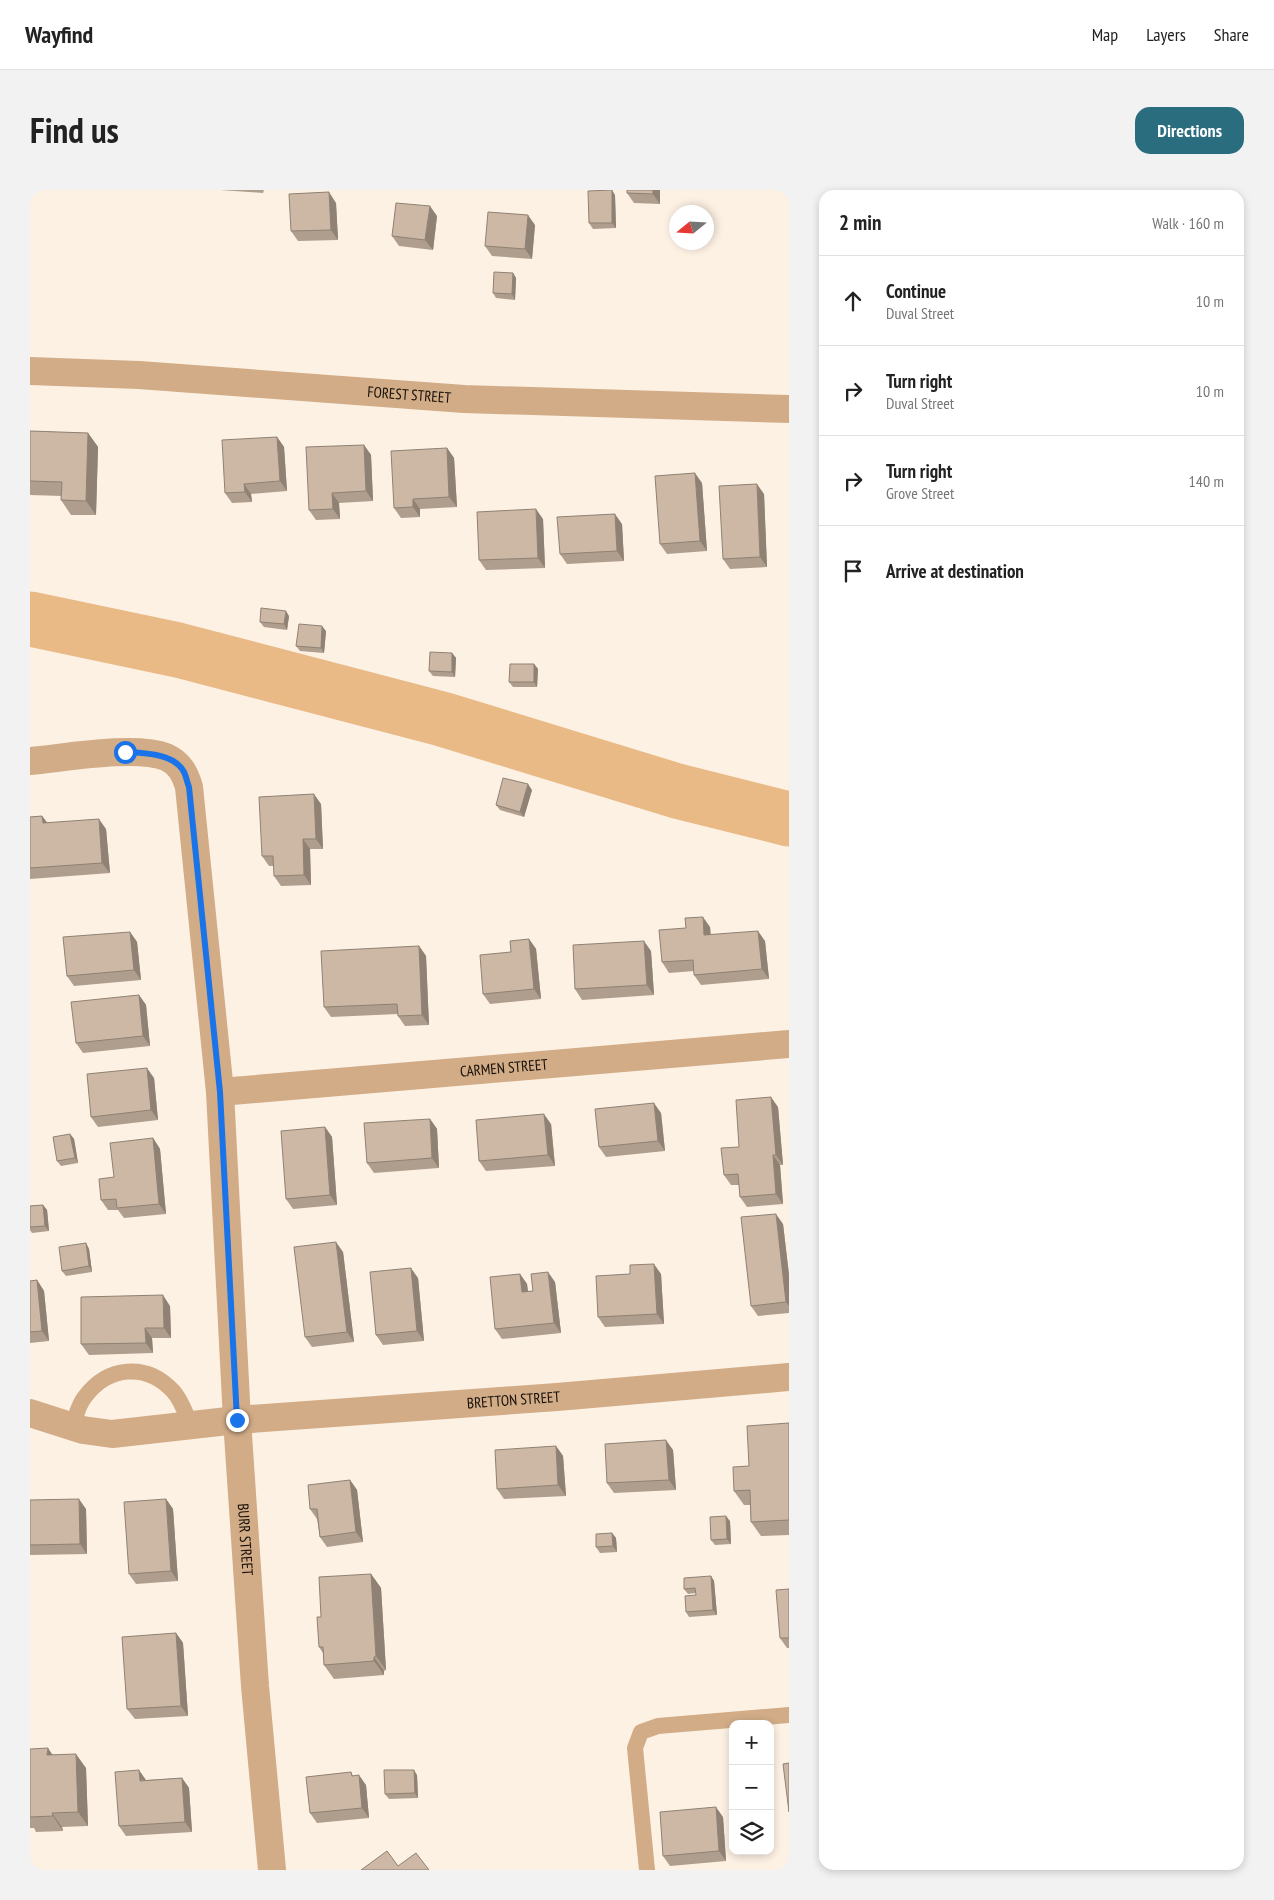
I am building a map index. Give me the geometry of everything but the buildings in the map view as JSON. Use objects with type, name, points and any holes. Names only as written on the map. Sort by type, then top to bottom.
[{"type":"street","name":"FOREST STREET","points":[[30,371],[139,376],[464,399],[789,409]]},
{"type":"street","name":"BURR STREET","points":[[30,761],[125,752],[148,753],[167,758],[183,770],[189,787],[220,1092],[237,1420],[255,1686],[272,1870]]},
{"type":"street","name":"CARMEN STREET","points":[[220,1092],[789,1044]]},
{"type":"street","name":"BRETTON STREET","points":[[237,1420],[557,1397],[789,1377]]},
{"type":"street","points":[[30,1413],[72,1426],[112,1434],[237,1420]]},
{"type":"lane","points":[[72,1426],[83,1399],[95,1386],[107,1376],[127,1370],[149,1373],[174,1392],[191,1425]]},
{"type":"lane","points":[[647,1870],[635,1748],[641,1732],[658,1726],[789,1715]]},
{"type":"waterway","points":[[30,619],[178,650],[442,719],[677,791],[789,819]]},
{"type":"route","points":[[125,752],[148,753],[167,758],[183,770],[189,787],[220,1092],[237,1420]]}]
